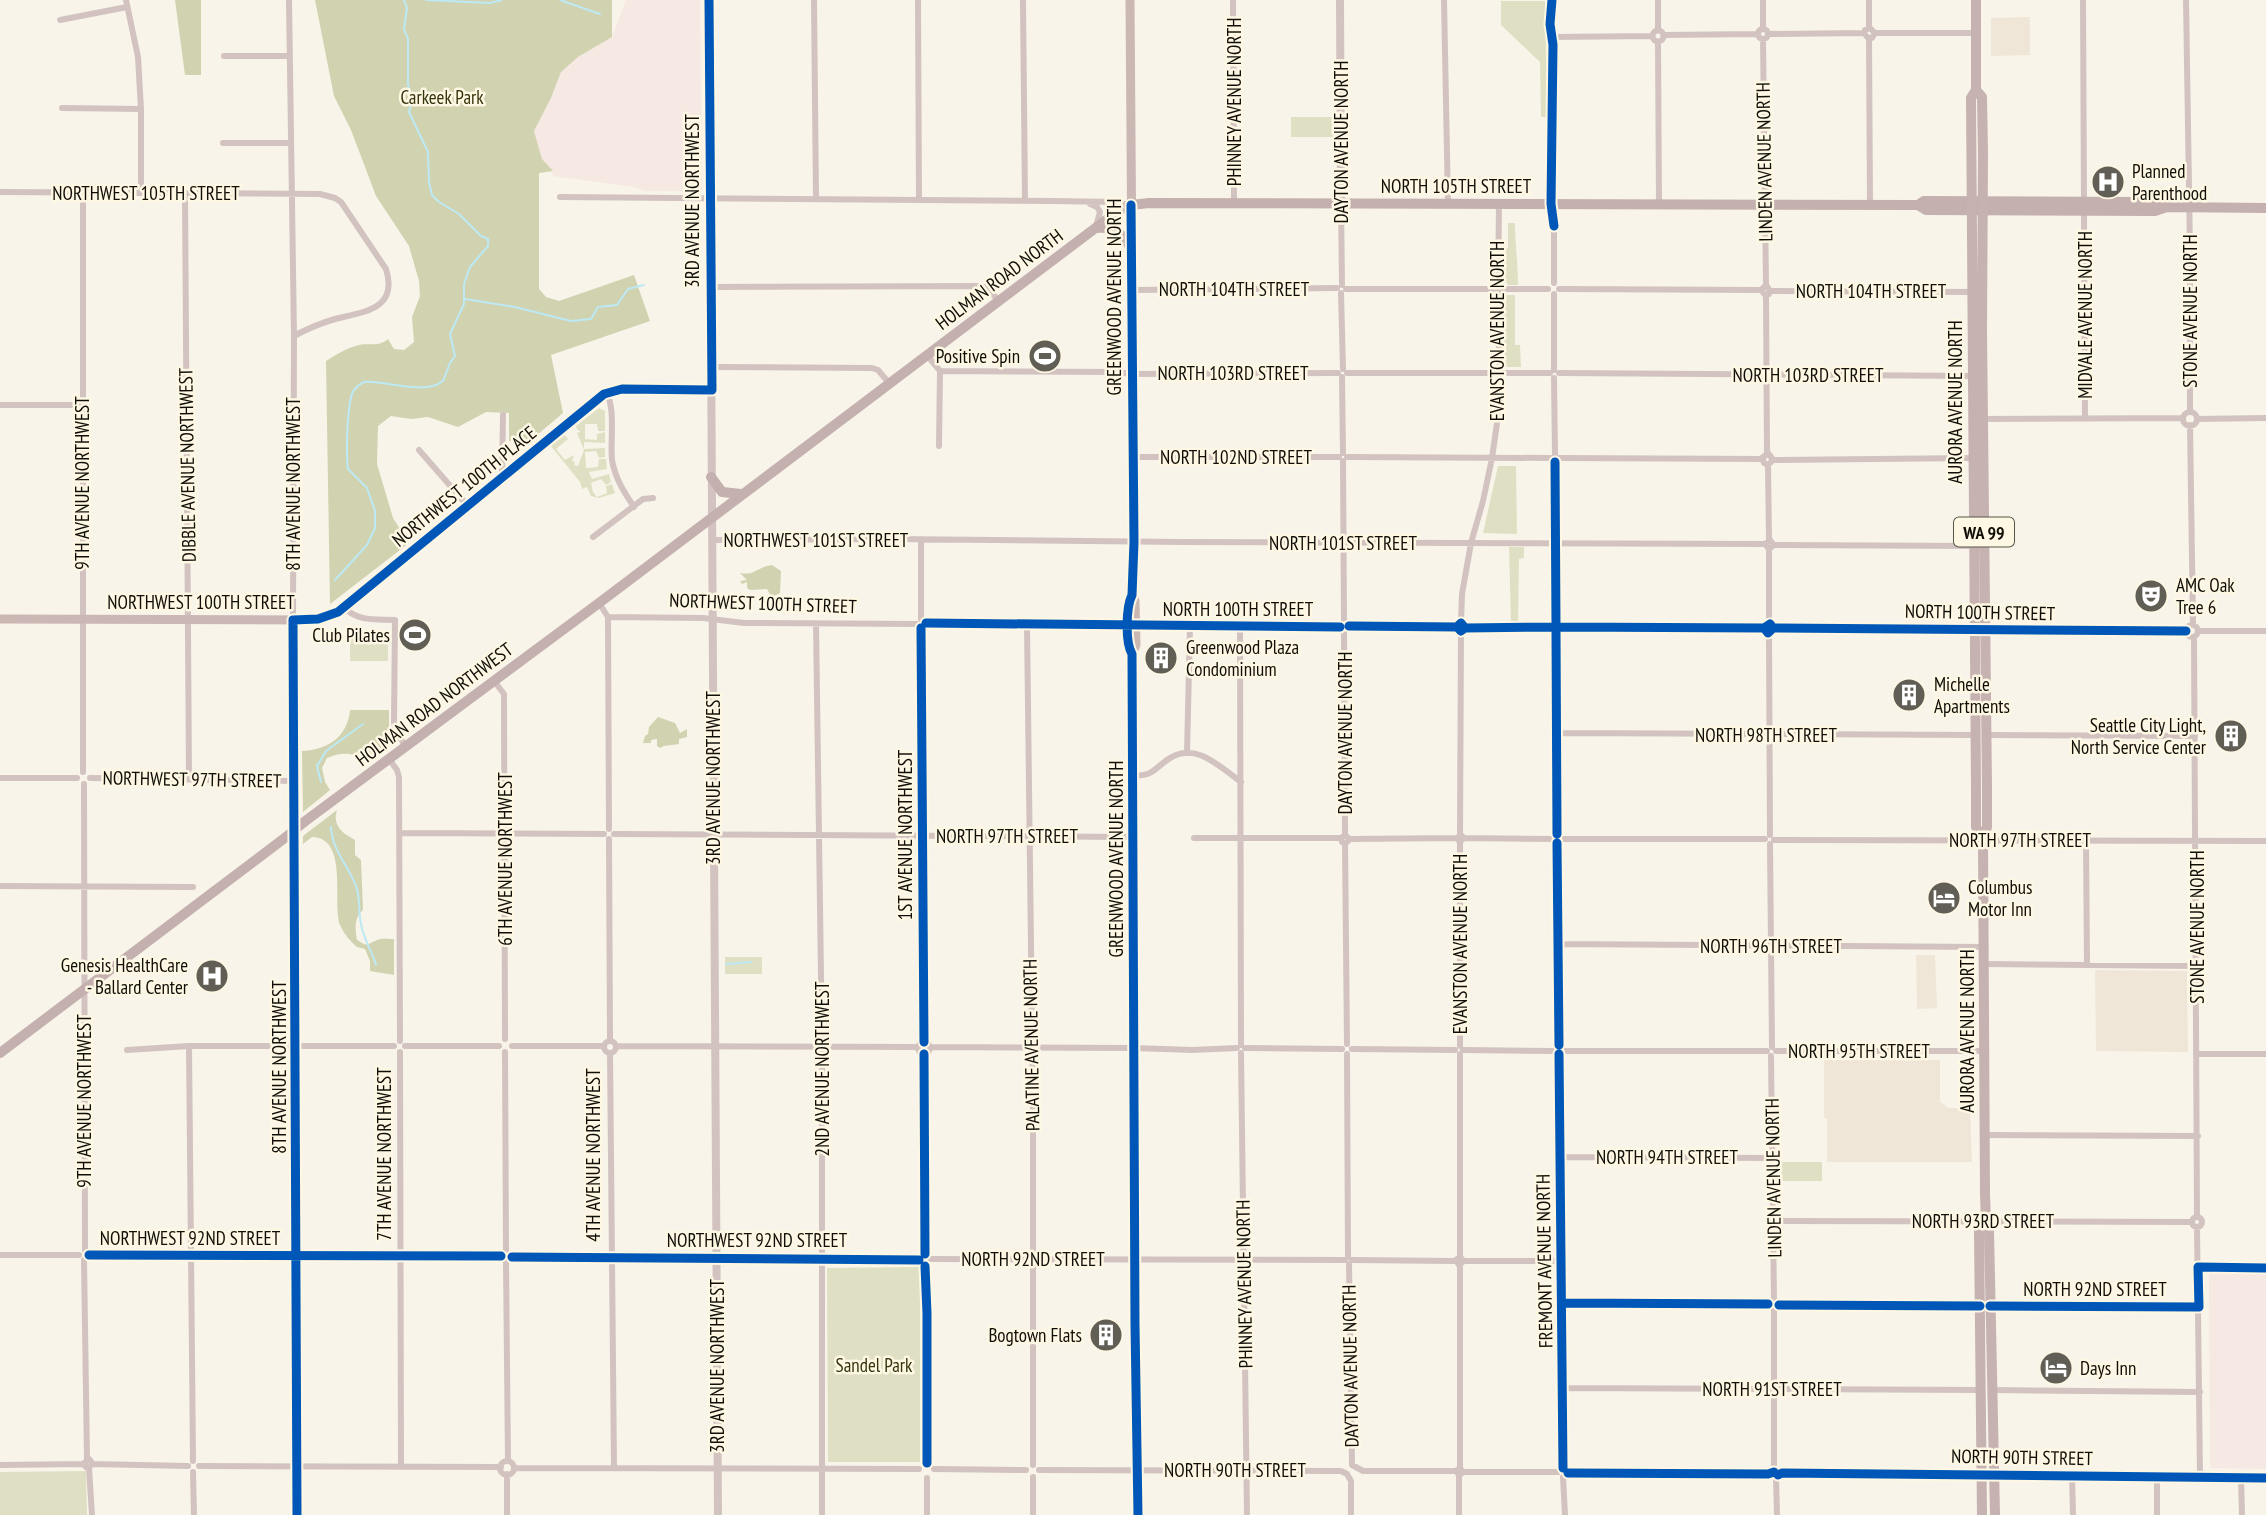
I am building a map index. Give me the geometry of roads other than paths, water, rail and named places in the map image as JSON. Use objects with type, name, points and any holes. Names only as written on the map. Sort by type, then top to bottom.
[{"type":"highway","name":"AURORA AVENUE NORTH","points":[[1976,0],[1976,90],[1982,97],[1972,292],[1973,458],[1974,546],[1980,629]]},
{"type":"highway","name":"AURORA AVENUE NORTH","points":[[1978,206],[1983,419],[1981,736],[1987,827],[1983,840],[1985,1135],[1986,1222],[1989,1231],[1981,1342],[1994,1474],[1995,1515]]},
{"type":"highway","name":"AURORA AVENUE NORTH","points":[[1982,1515],[1987,1390],[1993,1370],[1985,1306]]},
{"type":"highway","points":[[1981,1342],[1987,1349],[1987,1367],[1993,1370]]},
{"type":"main road","name":"GREENWOOD AVENUE NORTH","points":[[1130,0],[1134,542],[1132,595],[1129,602],[1132,626],[1128,647],[1132,654],[1139,1515]]},
{"type":"main road","name":"NORTH 105TH STREET","points":[[1131,205],[1918,205],[1926,210],[1978,206],[2158,203],[2167,207],[2266,208]]},
{"type":"main road","name":"HOLMAN ROAD NORTH","points":[[889,383],[1118,211],[1131,205]]},
{"type":"main road","points":[[1096,228],[1112,229],[1121,233],[1132,251]]},
{"type":"main road","name":"HOLMAN ROAD NORTHWEST","points":[[0,1053],[889,383]]},
{"type":"main road","points":[[606,393],[628,389],[712,390]]},
{"type":"main road","name":"NORTHWEST 100TH PLACE","points":[[344,607],[606,393]]},
{"type":"main road","points":[[711,477],[722,492],[742,494]]},
{"type":"main road","name":"NORTHWEST 100TH STREET","points":[[0,619],[293,620],[325,618],[344,607]]},
{"type":"street","name":"8TH AVENUE NORTHWEST","points":[[289,0],[294,336],[297,1515]]},
{"type":"street","name":"3RD AVENUE NORTHWEST","points":[[709,0],[718,1515]]},
{"type":"street","points":[[814,0],[816,198]]},
{"type":"street","points":[[560,197],[919,200],[918,0]]},
{"type":"street","points":[[1023,0],[1025,201]]},
{"type":"street","name":"PHINNEY AVENUE NORTH","points":[[1233,0],[1234,203]]},
{"type":"street","name":"DAYTON AVENUE NORTH","points":[[1340,0],[1349,1260],[1351,1460],[1354,1468]]},
{"type":"street","points":[[1444,0],[1448,204]]},
{"type":"street","points":[[1552,0],[1554,283],[1558,285],[1554,291]]},
{"type":"street","points":[[1658,0],[1659,205]]},
{"type":"street","name":"LINDEN AVENUE NORTH","points":[[1763,0],[1777,1515]]},
{"type":"street","points":[[1869,0],[1870,205]]},
{"type":"street","name":"MIDVALE AVENUE NORTH","points":[[2083,0],[2085,419]]},
{"type":"street","name":"STONE AVENUE NORTH","points":[[2186,0],[2190,412]]},
{"type":"street","points":[[60,20],[126,3],[138,57],[141,192]]},
{"type":"street","points":[[1551,37],[1976,33]]},
{"type":"street","points":[[224,56],[289,55]]},
{"type":"street","points":[[62,108],[141,109]]},
{"type":"street","points":[[223,143],[291,143]]},
{"type":"street","name":"NORTHWEST 105TH STREET","points":[[0,192],[326,195],[341,202],[384,265],[388,278],[386,295],[373,309],[324,322],[294,336]]},
{"type":"street","name":"9TH AVENUE NORTHWEST","points":[[83,193],[83,772]]},
{"type":"street","name":"DIBBLE AVENUE NORTHWEST","points":[[185,193],[189,779]]},
{"type":"street","name":"NORTH 105TH STREET","points":[[919,200],[1111,202],[1131,205]]},
{"type":"street","points":[[1078,202],[1098,208],[1100,214],[1096,228]]},
{"type":"street","name":"EVANSTON AVENUE NORTH","points":[[1459,1515],[1462,594],[1498,422],[1499,204]]},
{"type":"street","points":[[710,287],[981,286],[999,301]]},
{"type":"street","name":"NORTH 104TH STREET","points":[[1132,289],[1972,292]]},
{"type":"street","name":"FREMONT AVENUE NORTH","points":[[1554,291],[1565,1515]]},
{"type":"street","points":[[927,355],[940,371],[939,446]]},
{"type":"street","points":[[711,367],[872,368],[880,372],[889,383]]},
{"type":"street","name":"NORTH 103RD STREET","points":[[940,371],[1973,376]]},
{"type":"street","points":[[606,393],[611,401],[613,466],[634,507]]},
{"type":"street","points":[[0,405],[82,405]]},
{"type":"street","points":[[2183,418],[2190,412],[2195,414],[2197,419]]},
{"type":"street","points":[[502,476],[503,415]]},
{"type":"street","points":[[1983,419],[2183,418]]},
{"type":"street","points":[[2183,418],[2185,423],[2190,425]]},
{"type":"street","points":[[2197,419],[2266,418]]},
{"type":"street","points":[[2190,425],[2197,419]]},
{"type":"street","points":[[2190,425],[2193,625],[2197,627],[2196,634]]},
{"type":"street","points":[[419,450],[467,505]]},
{"type":"street","name":"NORTH 102ND STREET","points":[[1133,457],[1973,458]]},
{"type":"street","points":[[593,537],[643,499],[653,498]]},
{"type":"street","name":"NORTHWEST 101ST STREET","points":[[712,540],[921,541]]},
{"type":"street","name":"NORTH 101ST STREET","points":[[921,541],[1974,546]]},
{"type":"street","name":"1ST AVENUE NORTHWEST","points":[[921,541],[924,1042]]},
{"type":"street","points":[[599,603],[608,617]]},
{"type":"street","points":[[344,607],[349,613],[361,618],[395,620],[394,722],[406,747]]},
{"type":"street","name":"NORTHWEST 100TH STREET","points":[[608,617],[712,619],[744,623],[921,623]]},
{"type":"street","name":"4TH AVENUE NORTHWEST","points":[[608,617],[610,1040]]},
{"type":"street","name":"NORTH 100TH STREET","points":[[921,623],[2186,631]]},
{"type":"street","name":"2ND AVENUE NORTHWEST","points":[[816,624],[822,1047],[822,1515]]},
{"type":"street","name":"PALATINE AVENUE NORTH","points":[[1027,625],[1033,1107],[1033,1465]]},
{"type":"street","points":[[2193,625],[2188,626],[2186,631],[2189,636],[2266,631]]},
{"type":"street","points":[[1187,753],[1189,626]]},
{"type":"street","name":"PHINNEY AVENUE NORTH","points":[[1240,627],[1241,1048],[1247,1515]]},
{"type":"street","name":"STONE AVENUE NORTH","points":[[2196,634],[2198,1136],[2195,1222],[2199,1307],[2200,1476]]},
{"type":"street","name":"6TH AVENUE NORTHWEST","points":[[494,681],[504,694],[505,1040]]},
{"type":"street","name":"NORTH 98TH STREET","points":[[1556,733],[2195,736]]},
{"type":"street","points":[[1133,776],[1150,774],[1170,758],[1187,753],[1208,758],[1241,782]]},
{"type":"street","name":"7TH AVENUE NORTHWEST","points":[[389,759],[398,774],[400,833],[401,1466]]},
{"type":"street","points":[[83,772],[90,778],[88,783],[80,783],[77,778],[83,772]]},
{"type":"street","name":"NORTHWEST 97TH STREET","points":[[0,778],[77,778]]},
{"type":"street","name":"NORTHWEST 97TH STREET","points":[[90,778],[295,781]]},
{"type":"street","name":"9TH AVENUE NORTHWEST","points":[[84,784],[85,1449],[92,1515]]},
{"type":"street","points":[[400,833],[922,836]]},
{"type":"street","name":"NORTH 97TH STREET","points":[[922,836],[1133,836]]},
{"type":"street","name":"NORTH 97TH STREET","points":[[1194,838],[2266,841]]},
{"type":"street","points":[[2086,841],[2087,964]]},
{"type":"street","points":[[0,886],[193,887]]},
{"type":"street","name":"NORTH 96TH STREET","points":[[1559,944],[1984,947]]},
{"type":"street","points":[[1984,964],[2197,966]]},
{"type":"street","points":[[499,1046],[505,1040],[511,1042],[512,1046]]},
{"type":"street","points":[[604,1046],[610,1040],[615,1041],[617,1046]]},
{"type":"street","points":[[918,1047],[920,1043],[929,1044],[929,1051],[924,1054]]},
{"type":"street","points":[[127,1049],[296,1045],[499,1046]]},
{"type":"street","points":[[189,1046],[194,1515]]},
{"type":"street","points":[[499,1046],[505,1052]]},
{"type":"street","points":[[512,1046],[604,1046]]},
{"type":"street","points":[[505,1052],[512,1046]]},
{"type":"street","points":[[604,1046],[610,1053],[615,1051],[617,1046]]},
{"type":"street","points":[[617,1046],[918,1047]]},
{"type":"street","points":[[918,1047],[920,1053],[924,1054]]},
{"type":"street","name":"NORTH 95TH STREET","points":[[930,1047],[1985,1051]]},
{"type":"street","points":[[505,1052],[508,1461]]},
{"type":"street","name":"4TH AVENUE NORTHWEST","points":[[610,1053],[614,1467]]},
{"type":"street","points":[[924,1054],[929,1264],[925,1266],[927,1463]]},
{"type":"street","points":[[2197,1054],[2266,1054]]},
{"type":"street","points":[[1985,1135],[2198,1136]]},
{"type":"street","name":"NORTH 94TH STREET","points":[[1561,1157],[1773,1158]]},
{"type":"street","name":"NORTH 93RD STREET","points":[[1774,1221],[2195,1222]]},
{"type":"street","name":"NORTHWEST 92ND STREET","points":[[0,1255],[919,1260]]},
{"type":"street","points":[[925,1266],[919,1260],[922,1255],[928,1256]]},
{"type":"street","name":"NORTH 92ND STREET","points":[[928,1256],[1244,1261],[1561,1261]]},
{"type":"street","name":"NORTH 92ND STREET","points":[[1562,1303],[2199,1307]]},
{"type":"street","name":"NORTH 91ST STREET","points":[[1563,1388],[2200,1392]]},
{"type":"street","points":[[501,1467],[508,1461]]},
{"type":"street","points":[[508,1461],[514,1468]]},
{"type":"street","points":[[514,1468],[919,1469],[927,1463]]},
{"type":"street","points":[[927,1463],[934,1469]]},
{"type":"street","points":[[0,1465],[501,1467]]},
{"type":"street","points":[[1026,1470],[1033,1465],[1039,1470],[1037,1476],[1033,1477]]},
{"type":"street","points":[[501,1467],[507,1474]]},
{"type":"street","points":[[507,1474],[514,1468]]},
{"type":"street","name":"NORTH 90TH STREET","points":[[1354,1468],[1363,1471],[2266,1478]]},
{"type":"street","points":[[919,1469],[920,1474],[927,1478]]},
{"type":"street","points":[[934,1469],[1026,1470]]},
{"type":"street","points":[[927,1478],[933,1474],[934,1469]]},
{"type":"street","points":[[1026,1470],[1029,1476],[1033,1477]]},
{"type":"street","name":"NORTH 90TH STREET","points":[[1039,1470],[1341,1471],[1347,1474]]},
{"type":"street","points":[[507,1474],[508,1515]]},
{"type":"street","name":"DAYTON AVENUE NORTH","points":[[1347,1474],[1351,1481],[1351,1515]]},
{"type":"street","points":[[2072,1475],[2073,1515]]},
{"type":"street","points":[[2157,1476],[2157,1515]]},
{"type":"street","points":[[1033,1477],[1033,1515]]},
{"type":"street","points":[[2241,1477],[2242,1515]]},
{"type":"street","points":[[927,1478],[927,1515]]},
{"type":"waterway","points":[[335,580],[367,545],[375,528],[375,511],[367,488],[348,469],[348,420],[353,392],[364,382],[426,387],[443,381],[455,356],[450,334],[464,304],[464,284],[470,267],[488,246],[488,239],[432,195],[428,152],[409,112],[412,100],[408,85],[408,39],[404,29],[407,8],[404,0]]},
{"type":"waterway","points":[[426,0],[490,3],[502,0]]},
{"type":"waterway","points":[[560,0],[600,14]]},
{"type":"waterway","points":[[465,299],[515,307],[571,321],[591,319],[598,307],[617,305],[628,289],[644,285]]},
{"type":"waterway","points":[[321,782],[317,766],[326,751],[363,724]]},
{"type":"waterway","points":[[331,827],[337,850],[356,886],[362,929],[376,965]]},
{"type":"waterway","points":[[726,964],[751,962]]},
{"type":"waterway","points":[[1568,1428],[1568,1460]]},
{"type":"place","name":"Planned Parenthood","points":[[2108,182]]},
{"type":"place","name":"Positive Spin","points":[[1045,356]]},
{"type":"place","name":"AMC Oak Tree 6","points":[[2151,596]]},
{"type":"place","name":"Club Pilates","points":[[415,635]]},
{"type":"place","name":"Greenwood Plaza Condominium","points":[[1161,658]]},
{"type":"place","name":"Michelle Apartments","points":[[1909,695]]},
{"type":"place","name":"Seattle City Light, North Service Center","points":[[2231,736]]},
{"type":"place","name":"Columbus Motor Inn","points":[[1944,898]]},
{"type":"place","name":"Genesis HealthCare - Ballard Center","points":[[212,976]]},
{"type":"place","name":"Bogtown Flats","points":[[1106,1335]]},
{"type":"place","name":"Days Inn","points":[[2056,1368]]},
{"type":"park label","name":"Carkeek Park","points":[[442,97]]},
{"type":"park label","name":"Sandel Park","points":[[874,1365]]}]
